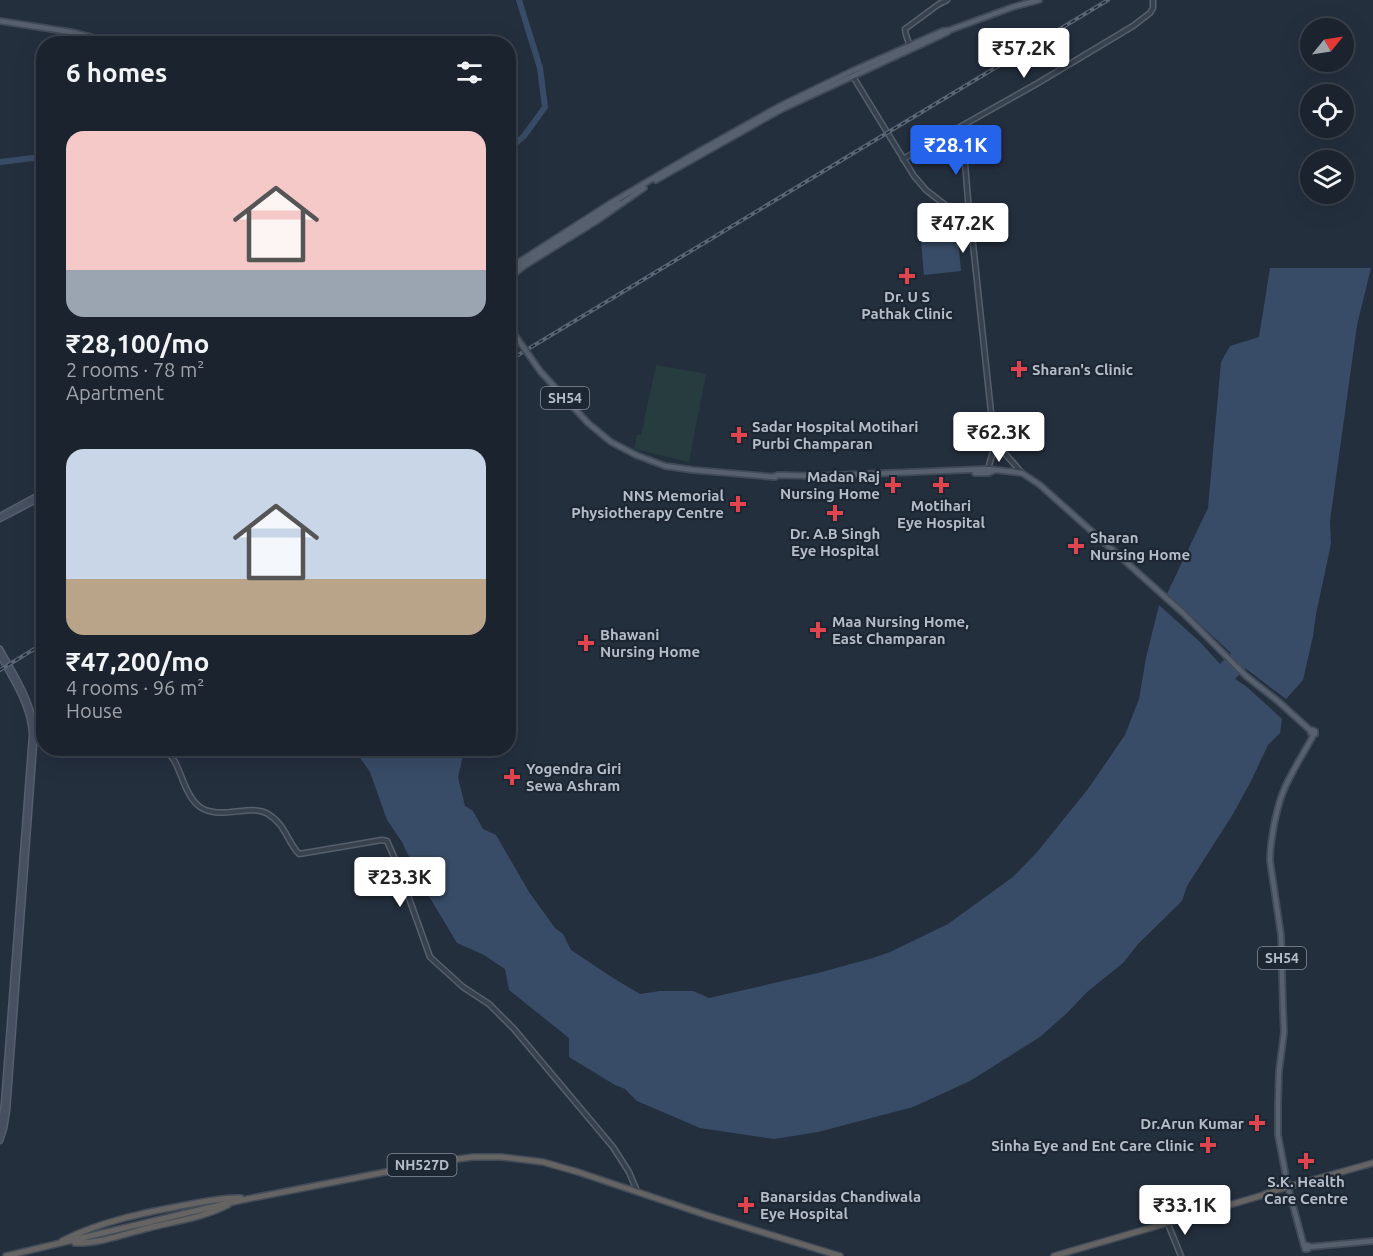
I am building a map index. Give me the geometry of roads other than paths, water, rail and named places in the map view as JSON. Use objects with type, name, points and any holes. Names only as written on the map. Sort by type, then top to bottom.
[{"type":"highway","name":"NH527D","points":[[6,1256],[249,1198],[442,1161],[494,1157],[522,1158],[578,1172],[715,1218],[840,1256]]},
{"type":"highway","points":[[1054,1256],[1373,1163]]},
{"type":"highway","points":[[55,1245],[85,1230],[120,1220],[212,1200],[249,1198]]},
{"type":"main road","points":[[851,74],[944,31],[1039,0]]},
{"type":"main road","points":[[0,21],[87,36]]},
{"type":"main road","points":[[516,268],[698,152],[782,105],[950,30]]},
{"type":"main road","points":[[516,272],[598,220],[621,200]]},
{"type":"main road","name":"SH54","points":[[516,336],[540,371],[588,423],[611,442],[665,466],[772,477],[778,475],[990,471],[1022,473],[1040,485],[1167,598],[1245,676],[1279,702],[1312,733],[1283,792],[1272,834],[1270,853],[1281,935],[1284,1032],[1279,1071],[1277,1125],[1289,1188],[1307,1248]]},
{"type":"main road","points":[[0,518],[36,498]]},
{"type":"main road","points":[[0,649],[32,712],[34,741],[7,1111],[0,1141]]},
{"type":"main road","points":[[0,656],[27,706],[32,735],[0,1131]]},
{"type":"main road","points":[[1307,1256],[1307,1248],[1373,1241]]},
{"type":"street","points":[[910,46],[905,29],[947,0]]},
{"type":"street","points":[[903,159],[1046,78],[1145,18],[1152,10],[1153,0]]},
{"type":"street","points":[[851,74],[914,176],[926,190],[970,225]]},
{"type":"street","points":[[962,126],[970,225],[994,440],[990,471]]},
{"type":"street","points":[[994,440],[1022,473]]},
{"type":"street","points":[[171,756],[176,762],[180,777],[190,796],[201,807],[224,812],[256,810],[268,814],[285,829],[299,854],[387,841],[430,957],[463,987],[489,1004],[514,1029],[613,1147],[629,1172],[637,1191]]},
{"type":"street","points":[[1168,1224],[1181,1256]]},
{"type":"water","points":[[958,239],[961,271],[924,275],[921,241]]},
{"type":"water","points":[[1270,268],[1371,268],[1357,325],[1330,521],[1331,544],[1303,680],[1286,699],[1245,668],[1235,679],[1282,719],[1280,733],[1268,745],[1233,814],[1187,886],[1182,901],[1138,944],[1123,963],[1087,992],[1040,1037],[970,1081],[913,1107],[818,1132],[774,1139],[700,1128],[637,1101],[625,1089],[569,1057],[569,1038],[509,990],[505,969],[484,955],[457,943],[424,888],[402,842],[387,820],[370,772],[359,756],[463,756],[458,777],[465,806],[473,811],[483,829],[496,835],[529,892],[555,928],[563,934],[571,950],[640,994],[660,991],[693,991],[709,998],[873,958],[948,924],[1013,877],[1038,851],[1088,789],[1125,735],[1139,699],[1159,605],[1200,642],[1220,664],[1231,653],[1167,594],[1208,508],[1221,362],[1230,346],[1259,337]]},
{"type":"waterway","points":[[516,143],[524,136],[545,107],[540,68],[519,0]]},
{"type":"waterway","points":[[0,162],[36,158]]},
{"type":"railway","points":[[516,356],[1108,0]]},
{"type":"railway","points":[[0,670],[36,648]]},
{"type":"place","name":"Dr. U S Pathak Clinic","points":[[907,276]]},
{"type":"place","name":"Sharan's Clinic","points":[[1019,369]]},
{"type":"place","name":"Sadar Hospital Motihari Purbi Champaran","points":[[739,435]]},
{"type":"place","name":"Madan Raj Nursing Home","points":[[893,485]]},
{"type":"place","name":"Motihari Eye Hospital","points":[[941,485]]},
{"type":"place","name":"NNS Memorial Physiotherapy Centre","points":[[738,504]]},
{"type":"place","name":"Dr. A.B Singh Eye Hospital","points":[[835,513]]},
{"type":"place","name":"Sharan Nursing Home","points":[[1076,546]]},
{"type":"place","name":"Maa Nursing Home, East Champaran","points":[[818,630]]},
{"type":"place","name":"Bhawani Nursing Home","points":[[586,643]]},
{"type":"place","name":"Yogendra Giri Sewa Ashram","points":[[512,777]]},
{"type":"place","name":"Dr.Arun Kumar","points":[[1257,1123]]},
{"type":"place","name":"Sinha Eye and Ent Care Clinic","points":[[1208,1145]]},
{"type":"place","name":"S.K. Health Care Centre","points":[[1306,1161]]},
{"type":"place","name":"Banarsidas Chandiwala Eye Hospital","points":[[746,1205]]}]
